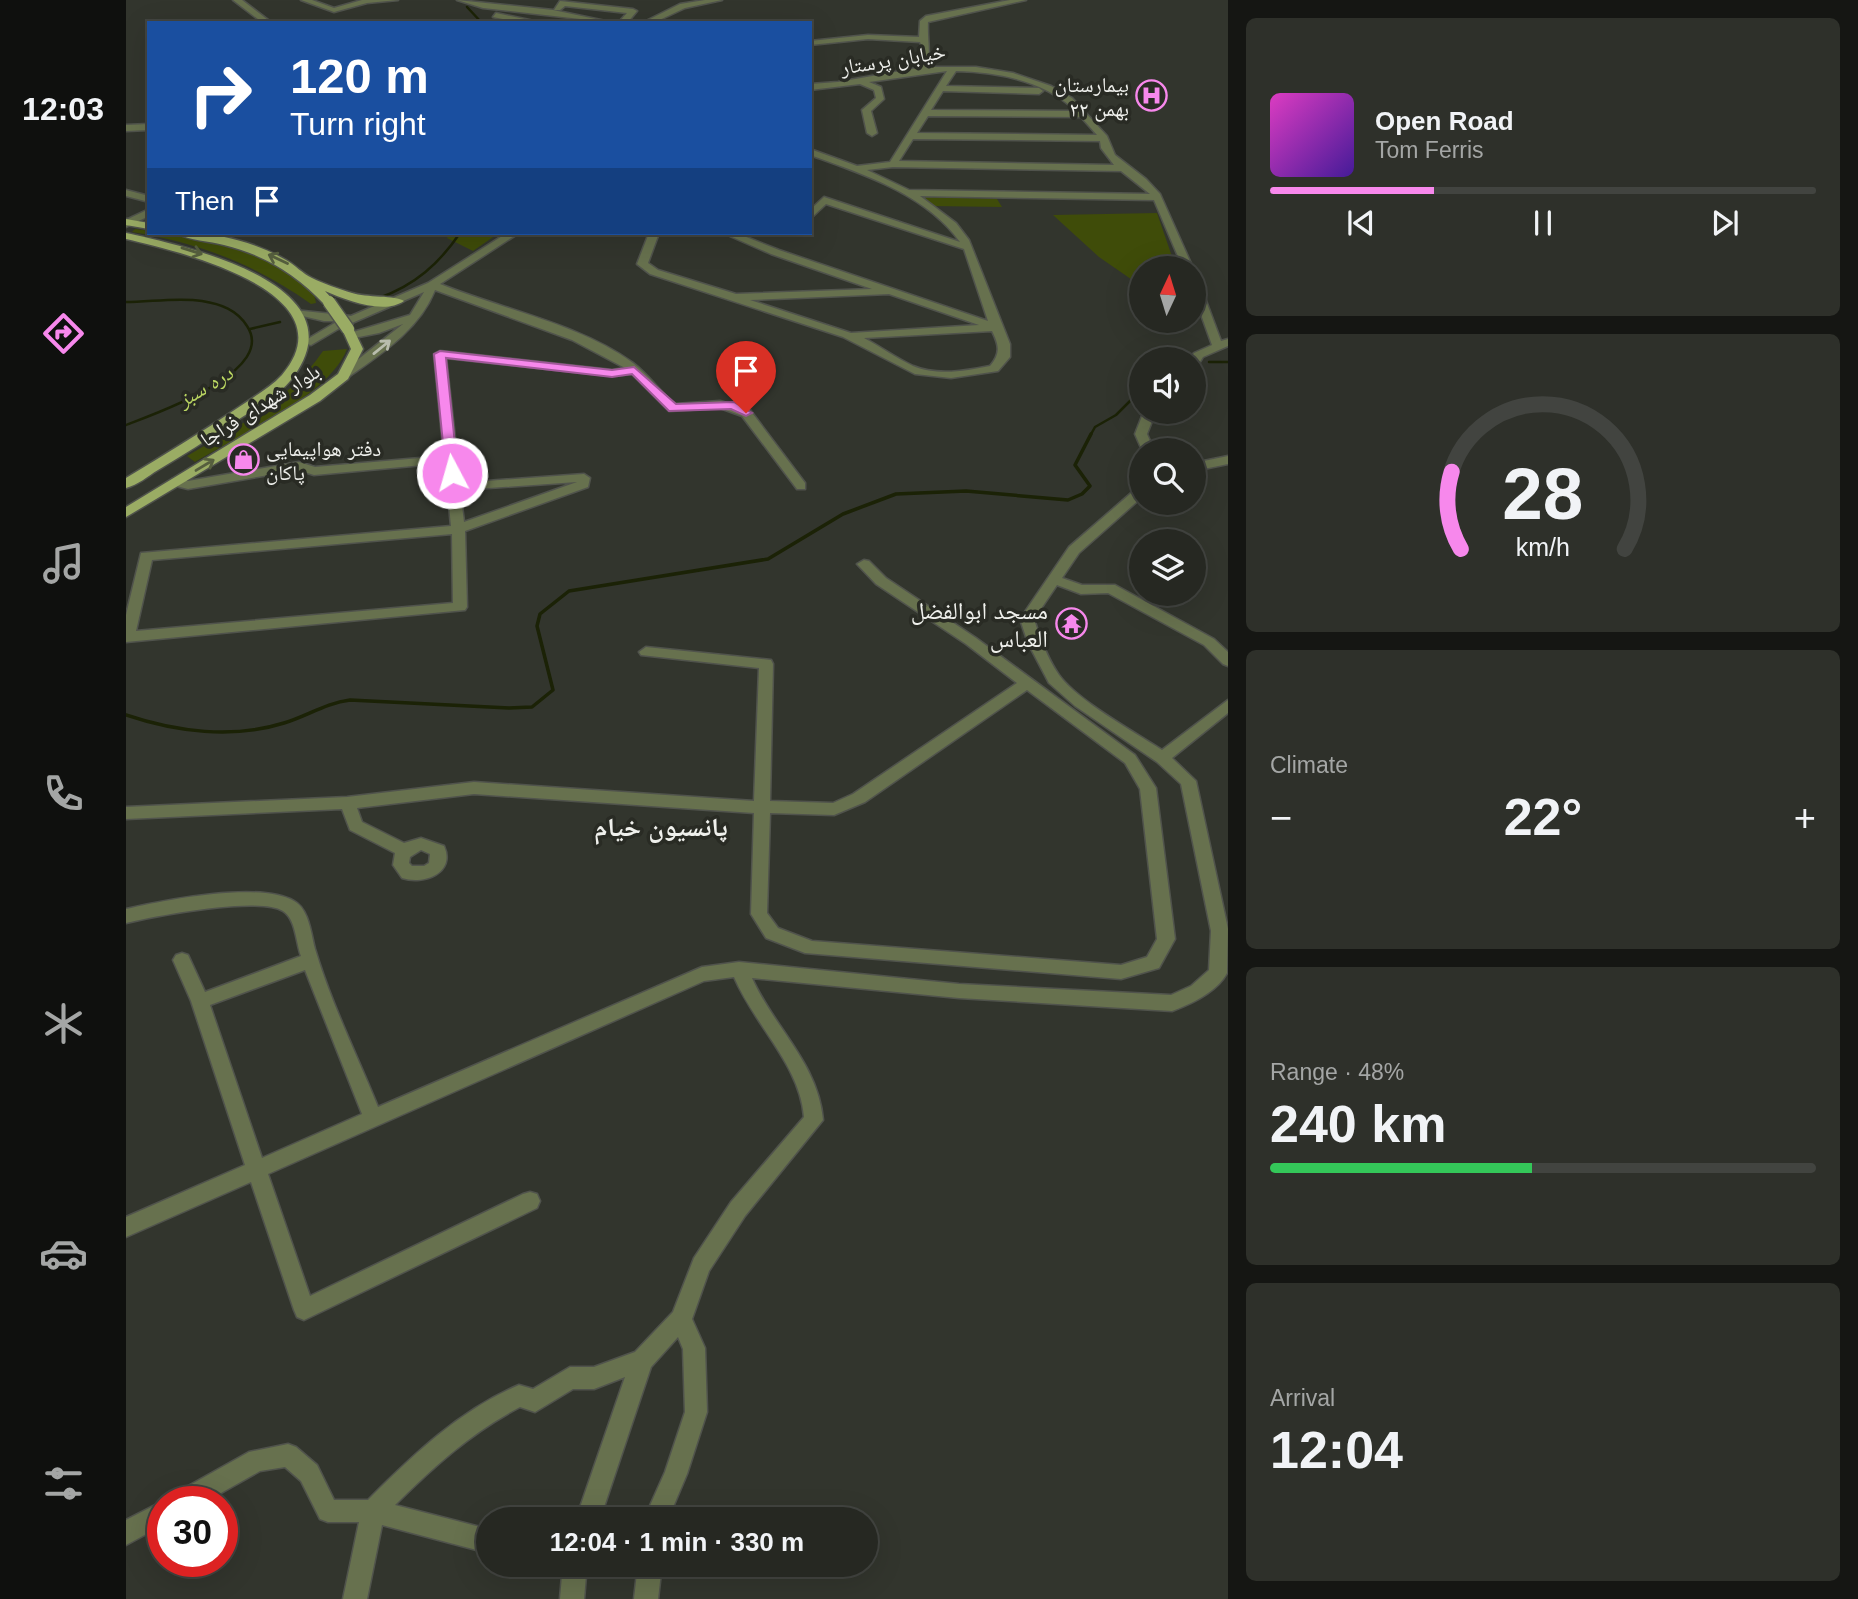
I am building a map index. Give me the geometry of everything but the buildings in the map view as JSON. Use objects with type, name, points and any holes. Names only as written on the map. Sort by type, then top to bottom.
[{"type":"main road","points":[[127,223],[147,226]]},
{"type":"main road","points":[[191,235],[275,257],[310,280],[360,301],[398,301]]},
{"type":"main road","points":[[126,236],[206,255],[276,291],[299,312]]},
{"type":"main road","points":[[310,280],[350,326]]},
{"type":"main road","name":"بلوار شهدای فراجا","points":[[126,484],[265,395],[288,377],[307,343],[306,329],[299,312]]},
{"type":"main road","name":"بلوار شهدای فراجا","points":[[126,513],[315,398],[343,376],[357,349],[350,326]]},
{"type":"street","points":[[237,0],[265,21]]},
{"type":"street","points":[[305,0],[334,10],[367,1],[394,0]]},
{"type":"street","points":[[461,0],[490,7],[553,12],[600,21]]},
{"type":"street","points":[[650,21],[683,6],[718,0]]},
{"type":"street","points":[[922,70],[927,50],[923,40],[924,21],[1022,0]]},
{"type":"street","points":[[553,12],[563,3],[633,11],[624,21]]},
{"type":"street","points":[[490,7],[490,13],[525,21]]},
{"type":"street","points":[[815,47],[833,39],[923,40]]},
{"type":"street","points":[[893,164],[953,68]]},
{"type":"street","name":"خیابان پرستار","points":[[812,88],[864,83],[922,70],[953,68],[981,70],[1051,91],[1062,95],[1083,114],[1104,138],[1105,150],[1111,160],[1148,185],[1157,197]]},
{"type":"street","points":[[864,83],[878,89],[881,94],[875,104],[866,110],[872,133]]},
{"type":"street","points":[[829,87],[829,101]]},
{"type":"street","points":[[940,88],[1051,91]]},
{"type":"street","points":[[925,113],[1083,114]]},
{"type":"street","points":[[126,128],[147,127]]},
{"type":"street","points":[[910,136],[1104,138]]},
{"type":"street","points":[[653,235],[642,264],[654,272],[735,296],[756,307],[849,336],[911,369],[933,373],[973,373],[994,369],[1004,357],[1004,344],[964,239],[942,216],[907,192],[857,169],[812,153]]},
{"type":"street","points":[[857,169],[893,164],[1125,168]]},
{"type":"street","points":[[907,192],[1157,197],[1183,256]]},
{"type":"street","points":[[126,193],[147,198]]},
{"type":"street","points":[[812,214],[824,200],[966,247]]},
{"type":"street","points":[[127,223],[147,213]]},
{"type":"street","points":[[307,343],[350,326],[432,285],[509,235]]},
{"type":"street","points":[[733,235],[775,252],[939,305],[996,327]]},
{"type":"street","points":[[343,376],[381,348],[417,314],[427,301],[432,285]]},
{"type":"street","points":[[432,285],[473,302],[533,321],[621,361],[673,408],[734,405],[746,413],[801,486]]},
{"type":"street","points":[[735,296],[890,291]]},
{"type":"street","points":[[1206,308],[1223,344],[1206,351]]},
{"type":"street","points":[[299,312],[375,331],[417,314]]},
{"type":"street","points":[[849,336],[996,327]]},
{"type":"street","points":[[454,487],[584,478],[584,484],[458,528],[146,556],[127,637],[460,607],[458,528],[440,354],[612,373],[634,370]]},
{"type":"street","points":[[176,482],[188,485],[299,466],[314,471],[451,459]]},
{"type":"street","points":[[1206,465],[1228,460]]},
{"type":"street","points":[[126,1227],[702,974],[739,969],[958,991],[1172,1003],[1197,991],[1218,973],[1220,931],[1188,781],[1162,758],[1080,702],[1054,679],[1035,643],[1027,619],[1074,550],[1129,502]]},
{"type":"street","points":[[1122,508],[1129,506]]},
{"type":"street","points":[[646,652],[766,664],[759,914],[772,933],[811,948],[984,963],[1121,972],[1153,963],[1166,939],[1149,788],[1129,759],[971,641],[881,581],[864,564]]},
{"type":"street","points":[[1053,579],[1081,590],[1110,588],[1209,642],[1228,661]]},
{"type":"street","points":[[126,813],[347,803],[474,788],[761,807],[834,809],[859,798],[1026,684]]},
{"type":"street","points":[[1162,758],[1228,705]]},
{"type":"street","points":[[347,803],[356,826],[405,851]]},
{"type":"street","points":[[126,916],[157,907],[272,900],[288,905],[296,913],[311,960],[373,1119]]},
{"type":"street","points":[[182,960],[200,1001],[255,1171],[304,1310],[530,1201]]},
{"type":"street","points":[[200,1001],[311,960]]},
{"type":"street","points":[[593,1507],[642,1360],[681,1319],[701,1265],[731,1220],[814,1120],[814,1100],[800,1064],[756,1004],[739,969]]},
{"type":"street","points":[[661,1507],[676,1474],[696,1412],[694,1348],[681,1319]]},
{"type":"street","points":[[355,1599],[373,1511],[422,1462],[483,1415],[519,1396],[535,1401],[570,1378],[594,1378],[642,1360]]},
{"type":"street","points":[[211,1486],[257,1460],[288,1455],[309,1474],[328,1511],[373,1511],[476,1538]]},
{"type":"street","points":[[126,1533],[147,1521]]},
{"type":"street","points":[[572,1599],[573,1577]]},
{"type":"street","points":[[646,1599],[649,1577]]},
{"type":"green space","points":[[920,197],[997,199],[1002,207],[931,206]]},
{"type":"green space","points":[[1157,213],[1172,256],[1129,256],[1129,278],[1099,257],[1053,215]]},
{"type":"green space","points":[[135,229],[147,231],[147,235],[132,232]]},
{"type":"green space","points":[[147,235],[171,235],[207,242],[266,260],[291,272],[309,286],[316,303],[311,304],[269,277],[226,257]]},
{"type":"green space","points":[[449,235],[496,235],[473,251],[447,238]]},
{"type":"green space","points":[[347,349],[322,383],[281,413],[195,462],[187,456],[243,423],[278,398],[295,384],[323,351]]},
{"type":"waterway","points":[[467,7],[480,21]]},
{"type":"waterway","points":[[379,298],[415,280],[444,254],[458,235]]},
{"type":"waterway","name":"دره سبز","points":[[126,302],[183,299],[216,304],[243,320],[252,343],[245,359],[230,375],[209,389],[126,425]]},
{"type":"waterway","points":[[250,329],[280,322]]},
{"type":"waterway","points":[[1209,362],[1228,362]]},
{"type":"waterway","points":[[1090,436],[1095,427],[1116,415],[1129,402]]},
{"type":"waterway","points":[[126,715],[165,726],[225,732],[265,728],[350,700],[532,707],[553,690],[537,626],[540,614],[569,591],[768,559],[843,514],[896,494],[966,491],[1068,500],[1082,494],[1090,486],[1075,465],[1091,434]]},
{"type":"place","name":"بیمارستان ۲۲ بهمن","points":[[1152,96]]},
{"type":"place","name":"دفتر هواپیمایی پاکان","points":[[243,460]]},
{"type":"place","name":"مسجد ابوالفضل العباس","points":[[1071,624]]},
{"type":"district","name":"پانسیون خیام","points":[[661,827]]},
{"type":"route","points":[[452,473],[440,354],[612,373],[634,370],[673,408],[734,405],[746,413]]}]
